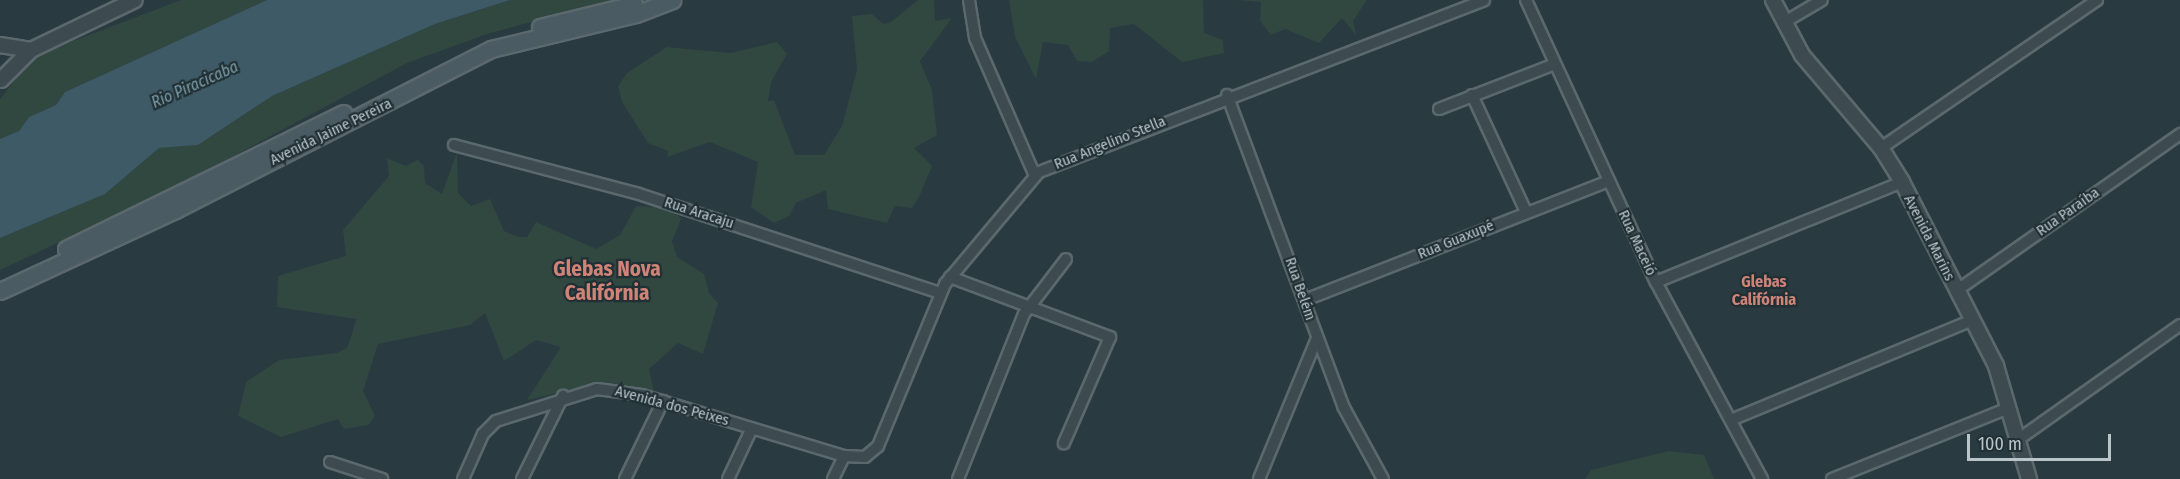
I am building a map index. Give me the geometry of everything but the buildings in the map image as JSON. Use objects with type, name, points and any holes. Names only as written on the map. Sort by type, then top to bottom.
[{"type":"main road","name":"Avenida Jaime Pereira","points":[[0,280],[486,41],[645,0]]},
{"type":"main road","name":"Avenida Jaime Pereira","points":[[0,291],[174,210],[491,49],[636,14],[672,0]]},
{"type":"street","points":[[0,78],[31,50],[135,0]]},
{"type":"street","points":[[969,0],[975,38],[1035,176]]},
{"type":"street","name":"Rua Angelino Stella","points":[[844,456],[865,457],[878,446],[940,293],[950,277],[1035,176],[1227,95],[1484,0]]},
{"type":"street","name":"Rua Maceió","points":[[1526,0],[1656,282],[1762,479]]},
{"type":"street","points":[[1773,0],[1783,23]]},
{"type":"street","points":[[1778,0],[1783,23]]},
{"type":"street","points":[[1783,23],[1822,0]]},
{"type":"street","points":[[1881,148],[2097,0]]},
{"type":"street","name":"Avenida Marins","points":[[1783,23],[1802,55],[1881,148],[1902,182],[1996,366],[2029,479]]},
{"type":"street","points":[[0,45],[31,50]]},
{"type":"street","points":[[1439,109],[1555,64]]},
{"type":"street","name":"Rua Belém","points":[[1227,95],[1343,406],[1383,479]]},
{"type":"street","points":[[1472,96],[1526,212]]},
{"type":"street","name":"Rua Paraíba","points":[[1956,291],[2180,134]]},
{"type":"street","name":"Rua Aracaju","points":[[454,145],[636,193],[940,293]]},
{"type":"street","name":"Rua Guaxupé","points":[[1305,300],[1608,181]]},
{"type":"street","points":[[1656,282],[1902,182]]},
{"type":"street","points":[[958,479],[1030,307],[1066,259]]},
{"type":"street","points":[[950,277],[1110,337],[1064,443]]},
{"type":"street","points":[[1731,420],[1973,320]]},
{"type":"street","points":[[2019,439],[2180,325]]},
{"type":"street","points":[[1259,479],[1317,338]]},
{"type":"street","name":"Avenida dos Peixes","points":[[463,479],[483,434],[496,421],[563,396],[597,389],[663,401],[844,456]]},
{"type":"street","points":[[522,479],[563,396]]},
{"type":"street","points":[[625,479],[663,401]]},
{"type":"street","points":[[1832,479],[2009,408]]},
{"type":"street","points":[[728,479],[753,428]]},
{"type":"street","points":[[833,479],[844,456]]},
{"type":"street","points":[[330,462],[382,479]]},
{"type":"green space","points":[[181,0],[267,0],[65,92],[56,105],[29,117],[19,131],[0,139],[0,99],[34,56]]},
{"type":"green space","points":[[510,0],[613,0],[487,34],[407,63],[172,189],[0,270],[0,238],[105,194],[159,148],[198,145],[272,96],[435,24]]},
{"type":"green space","points":[[918,0],[934,0],[935,21],[952,18],[920,61],[932,90],[937,135],[914,148],[932,166],[920,195],[912,208],[895,206],[887,223],[828,209],[826,190],[796,203],[789,216],[774,223],[751,207],[758,162],[710,142],[667,157],[668,151],[648,143],[622,102],[618,86],[627,73],[667,47],[731,53],[777,42],[787,54],[771,82],[768,101],[774,100],[795,155],[824,155],[842,126],[857,70],[852,16],[872,14],[883,24],[891,22]]},
{"type":"green space","points":[[1009,0],[1203,0],[1204,33],[1223,40],[1224,53],[1182,62],[1134,24],[1110,28],[1109,51],[1092,62],[1077,61],[1068,45],[1043,42],[1036,79],[1015,37]]},
{"type":"green space","points":[[1237,0],[1367,0],[1353,21],[1356,35],[1342,18],[1319,43],[1285,29],[1271,35],[1260,21],[1261,2]]},
{"type":"green space","points":[[457,152],[458,193],[471,206],[490,199],[504,231],[518,237],[527,237],[536,222],[596,249],[620,235],[636,206],[672,208],[681,219],[672,241],[677,257],[704,274],[709,293],[718,303],[703,354],[678,343],[649,369],[654,392],[601,383],[527,400],[561,347],[536,340],[504,361],[485,313],[470,325],[378,344],[363,391],[375,416],[368,425],[344,429],[338,419],[281,437],[238,416],[246,382],[279,360],[337,353],[347,348],[352,334],[356,319],[277,307],[278,276],[346,256],[343,230],[389,176],[387,158],[406,166],[418,160],[424,166],[425,183],[442,194]]},
{"type":"green space","points":[[1669,451],[1704,455],[1714,479],[1585,479],[1591,470]]},
{"type":"water","name":"Rio Piracicaba","points":[[267,0],[510,0],[435,24],[272,96],[198,145],[159,148],[105,194],[0,238],[0,139],[19,131],[29,117],[56,105],[65,92]]},
{"type":"district","name":"Glebas Nova Califórnia","points":[[607,281]]},
{"type":"district","name":"Glebas Califórnia","points":[[1764,291]]}]
